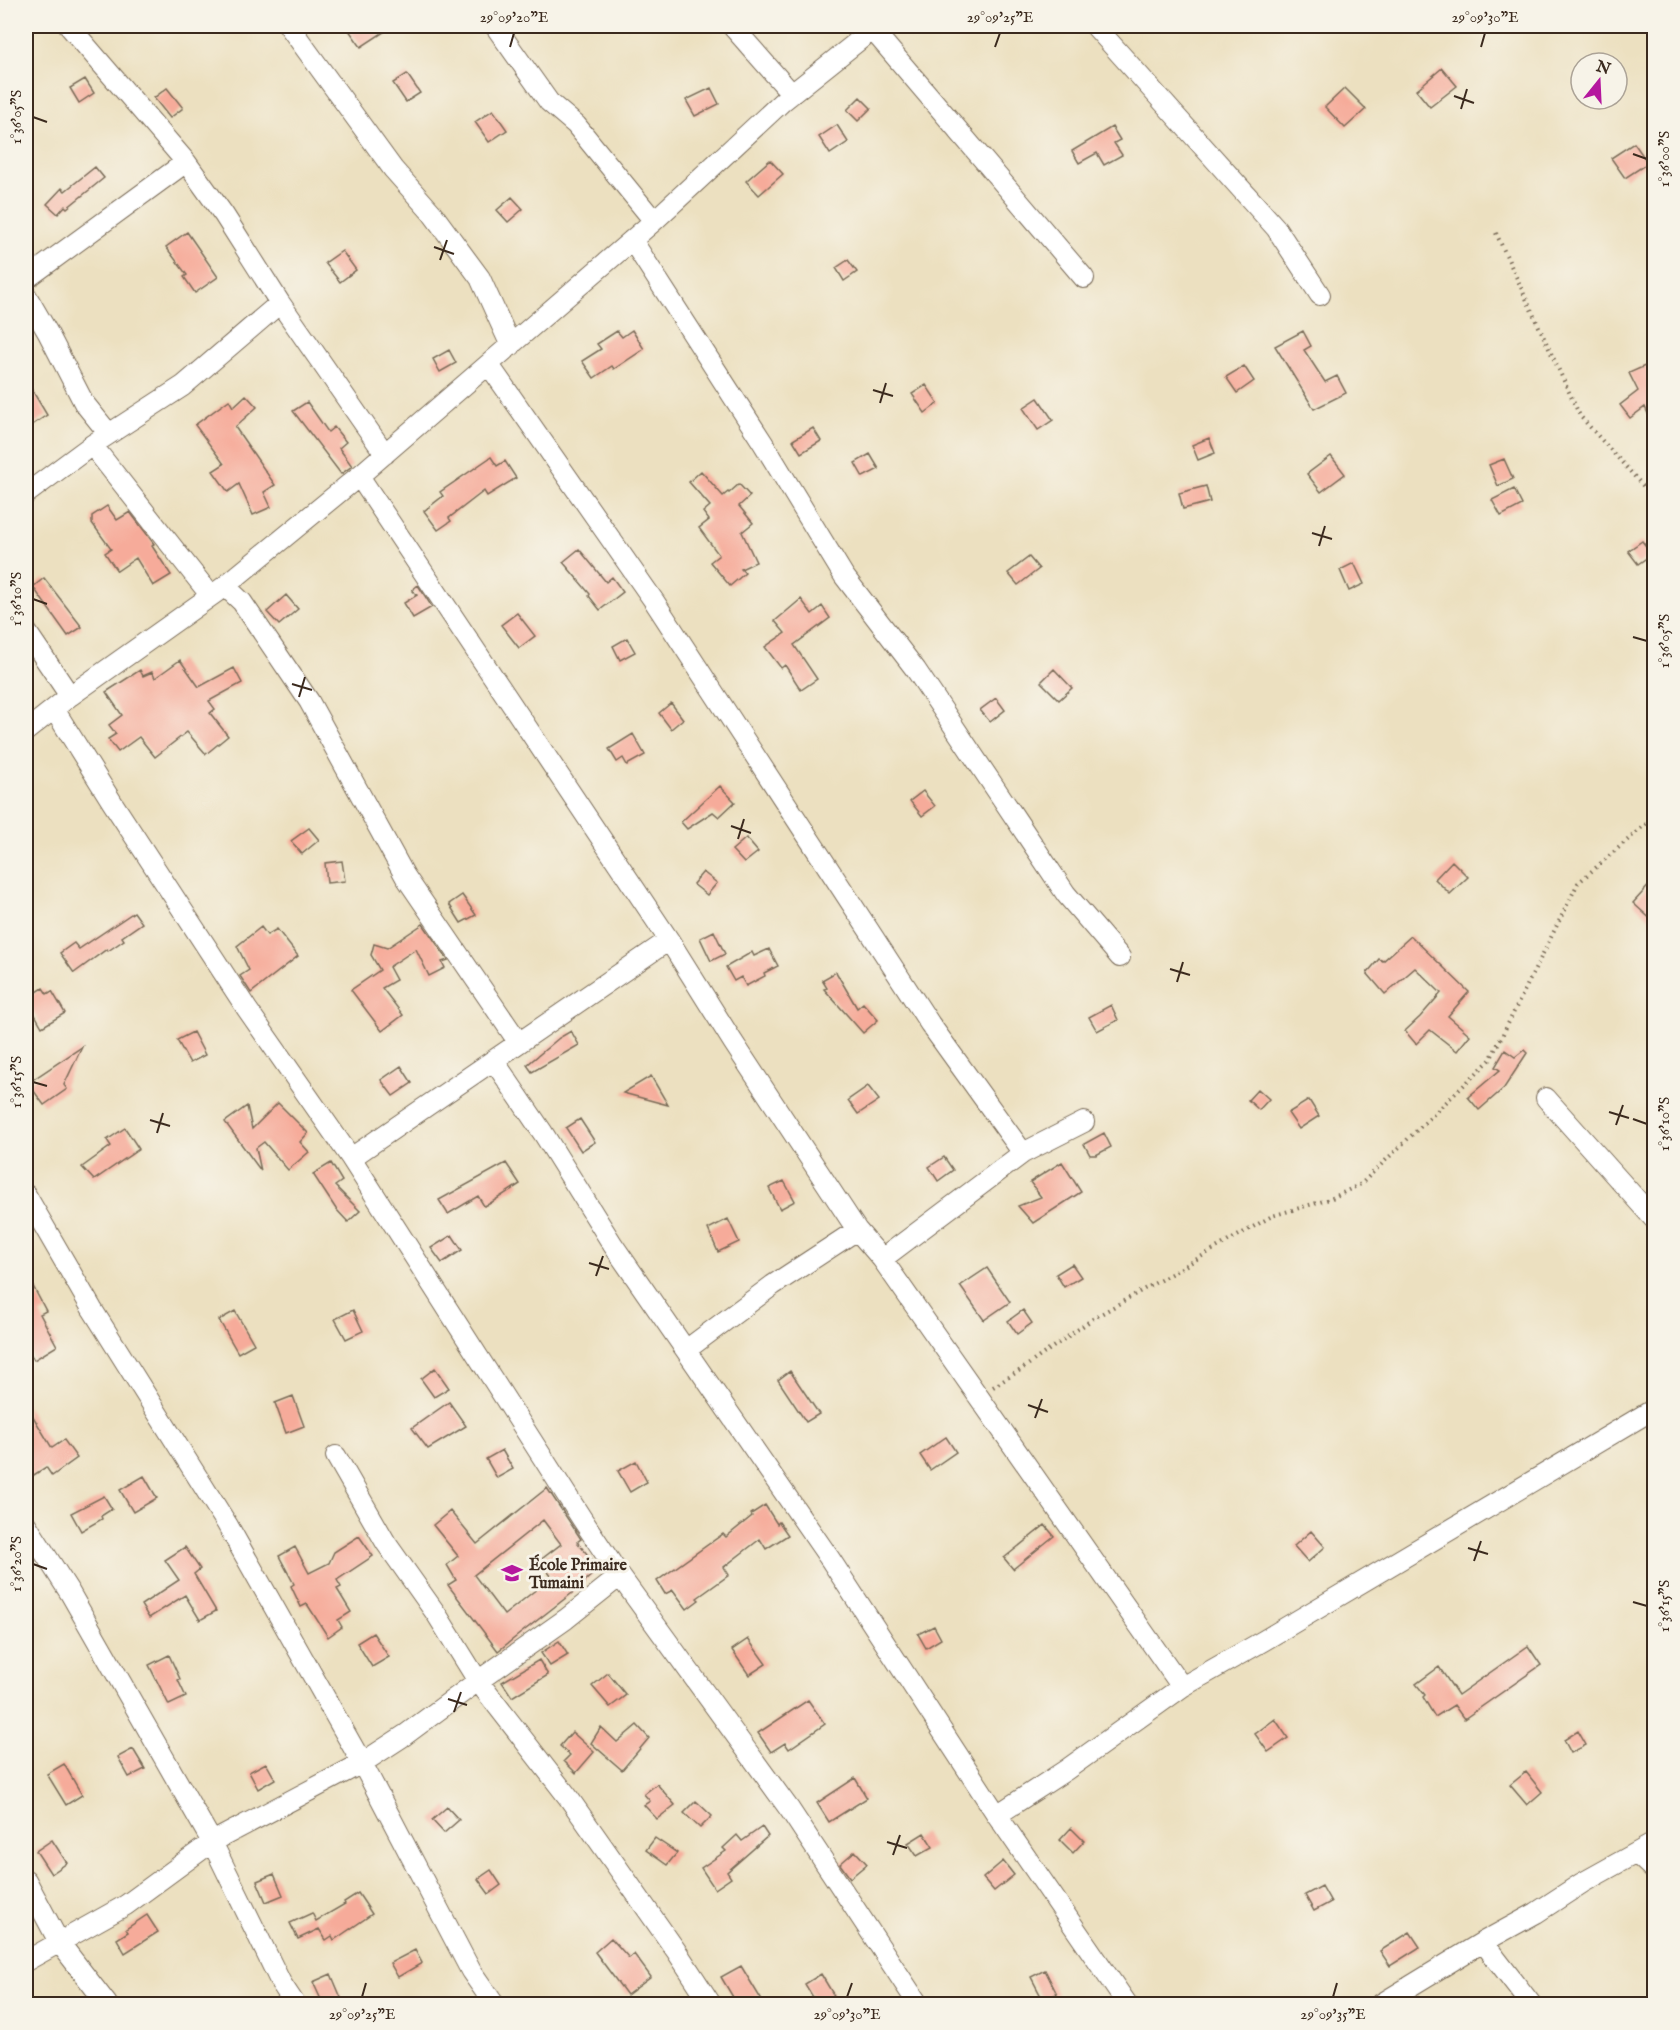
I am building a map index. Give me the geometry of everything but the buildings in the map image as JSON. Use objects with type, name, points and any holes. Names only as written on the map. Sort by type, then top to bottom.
[{"type":"street","points":[[69,26],[186,162],[385,454]]},
{"type":"street","points":[[292,26],[393,170],[432,213],[480,278],[511,346]]},
{"type":"street","points":[[495,26],[549,102],[576,125],[654,221]]},
{"type":"street","points":[[732,26],[792,94]]},
{"type":"street","points":[[1095,26],[1276,228],[1320,296]]},
{"type":"street","points":[[26,731],[70,696],[218,591],[359,476],[654,221],[792,94],[874,27],[1084,278]]},
{"type":"street","points":[[26,279],[186,162]]},
{"type":"street","points":[[632,240],[764,442],[844,576],[916,670],[1066,894],[1120,957]]},
{"type":"street","points":[[26,295],[84,403],[109,434]]},
{"type":"street","points":[[26,494],[92,445],[183,386],[280,303]]},
{"type":"street","points":[[489,365],[654,601],[930,1024],[1023,1153]]},
{"type":"street","points":[[92,445],[218,591],[242,602],[309,701],[405,876],[519,1043]]},
{"type":"street","points":[[359,476],[669,940],[857,1230],[882,1259],[1182,1687]]},
{"type":"street","points":[[26,631],[70,696]]},
{"type":"street","points":[[54,709],[241,999],[351,1158],[620,1576],[790,1810],[918,2004]]},
{"type":"street","points":[[351,1158],[669,940]]},
{"type":"street","points":[[494,1061],[543,1133],[613,1245],[830,1559],[997,1815],[1127,2004]]},
{"type":"street","points":[[1546,1098],[1654,1219]]},
{"type":"street","points":[[882,1259],[1023,1153],[1084,1122]]},
{"type":"street","points":[[26,1195],[92,1309],[227,1524],[362,1763],[471,1971],[494,2004]]},
{"type":"street","points":[[686,1350],[773,1285],[857,1230]]},
{"type":"street","points":[[997,1815],[1066,1770],[1182,1687],[1274,1635],[1654,1409]]},
{"type":"street","points":[[336,1456],[386,1543],[437,1616],[478,1681],[568,1797],[711,2004]]},
{"type":"street","points":[[26,1524],[70,1593],[212,1842],[281,1983],[295,2004]]},
{"type":"street","points":[[26,1961],[126,1905],[212,1842],[362,1763],[405,1735],[566,1619],[620,1576]]},
{"type":"street","points":[[1381,2004],[1654,1843]]},
{"type":"street","points":[[1637,1854],[1654,1870]]},
{"type":"street","points":[[26,1880],[59,1942],[107,2004]]},
{"type":"street","points":[[1483,1942],[1531,2004]]},
{"type":"path","points":[[1496,233],[1580,416],[1654,498]]},
{"type":"path","points":[[978,1396],[1022,1369],[1094,1318],[1272,1216],[1330,1199],[1361,1184],[1490,1060],[1578,883],[1654,817]]},
{"type":"place","name":"École Primaire Tumaini","points":[[512,1573]]}]
